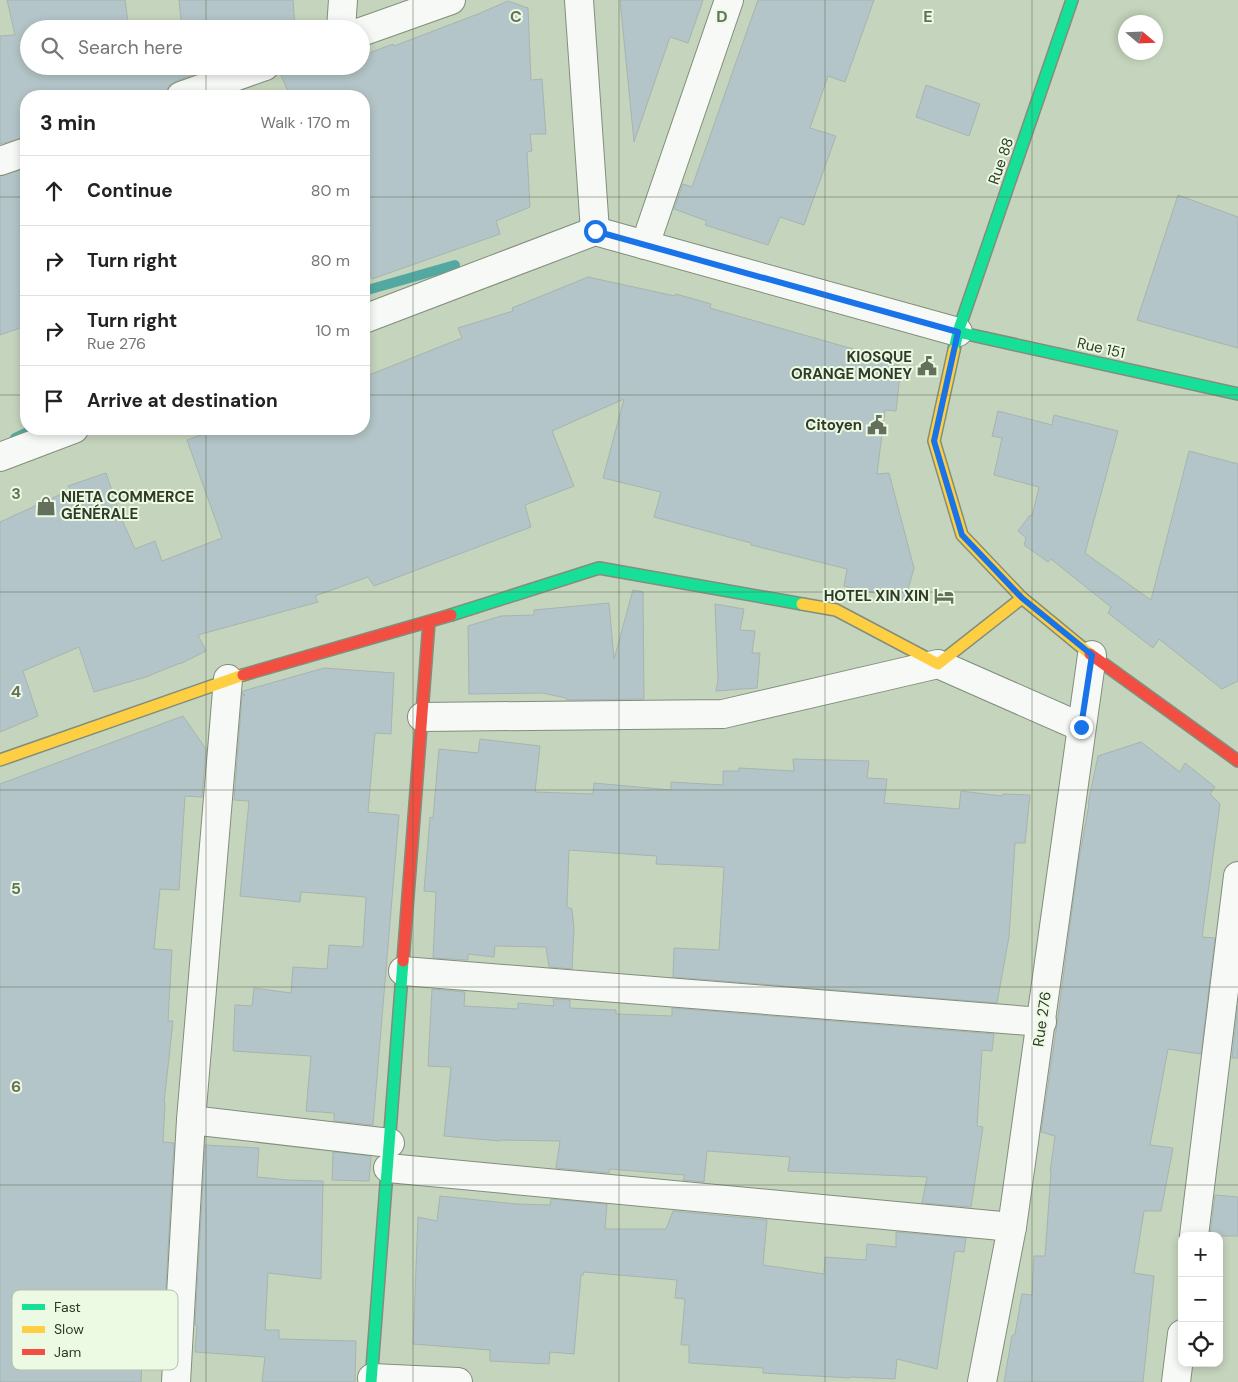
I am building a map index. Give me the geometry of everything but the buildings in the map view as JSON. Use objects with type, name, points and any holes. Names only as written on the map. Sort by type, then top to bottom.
[{"type":"street","points":[[342,20],[344,0]]},
{"type":"street","points":[[370,29],[451,0]]},
{"type":"street","points":[[579,0],[595,231]]},
{"type":"street","points":[[645,244],[729,0]]},
{"type":"street","name":"Rue 88","points":[[1072,0],[958,332],[934,441],[962,535],[1022,598],[1092,655],[1238,761]]},
{"type":"street","points":[[198,90],[240,75]]},
{"type":"street","points":[[0,161],[20,154]]},
{"type":"street","points":[[370,317],[595,231],[958,332]]},
{"type":"street","name":"Rue 151","points":[[958,332],[1238,394]]},
{"type":"street","points":[[0,457],[58,435]]},
{"type":"street","points":[[0,760],[228,679],[430,622],[599,568],[836,610],[938,664],[1081,727]]},
{"type":"street","points":[[422,717],[722,714],[938,664],[1022,598]]},
{"type":"street","points":[[430,622],[372,1380],[458,1382]]},
{"type":"street","name":"Rue 276","points":[[982,1382],[1012,1227],[1092,655]]},
{"type":"street","points":[[178,1347],[191,1120],[228,679]]},
{"type":"street","points":[[1194,1232],[1238,876]]},
{"type":"street","points":[[403,971],[1042,1022]]},
{"type":"street","points":[[191,1120],[389,1156],[1012,1227]]},
{"type":"street","points":[[1176,1382],[1178,1366]]},
{"type":"waterway","points":[[370,289],[455,265]]},
{"type":"waterway","points":[[15,438],[21,435]]},
{"type":"traffic: fast","points":[[954,350],[958,332],[1072,0]]},
{"type":"traffic: fast","points":[[958,332],[1238,394]]},
{"type":"traffic: fast","points":[[451,615],[599,568],[802,604]]},
{"type":"traffic: fast","points":[[371,1382],[403,961]]},
{"type":"traffic: slow","points":[[954,350],[934,441],[962,535],[1022,598],[1090,654]]},
{"type":"traffic: slow","points":[[802,604],[836,610],[938,664],[1022,598]]},
{"type":"traffic: slow","points":[[0,760],[243,675]]},
{"type":"traffic: jam","points":[[243,675],[451,615]]},
{"type":"traffic: jam","points":[[403,961],[429,622]]},
{"type":"traffic: jam","points":[[1090,654],[1238,761]]},
{"type":"place","name":"KIOSQUE ORANGE MONEY","points":[[927,366]]},
{"type":"place","name":"Citoyen","points":[[877,425]]},
{"type":"place","name":"NIETA COMMERCE GÉNÉRALE","points":[[46,506]]},
{"type":"place","name":"HOTEL XIN XIN","points":[[944,596]]},
{"type":"route","points":[[595,231],[958,332],[934,441],[949,495],[962,535],[1022,598],[1092,655],[1081,727]]}]
